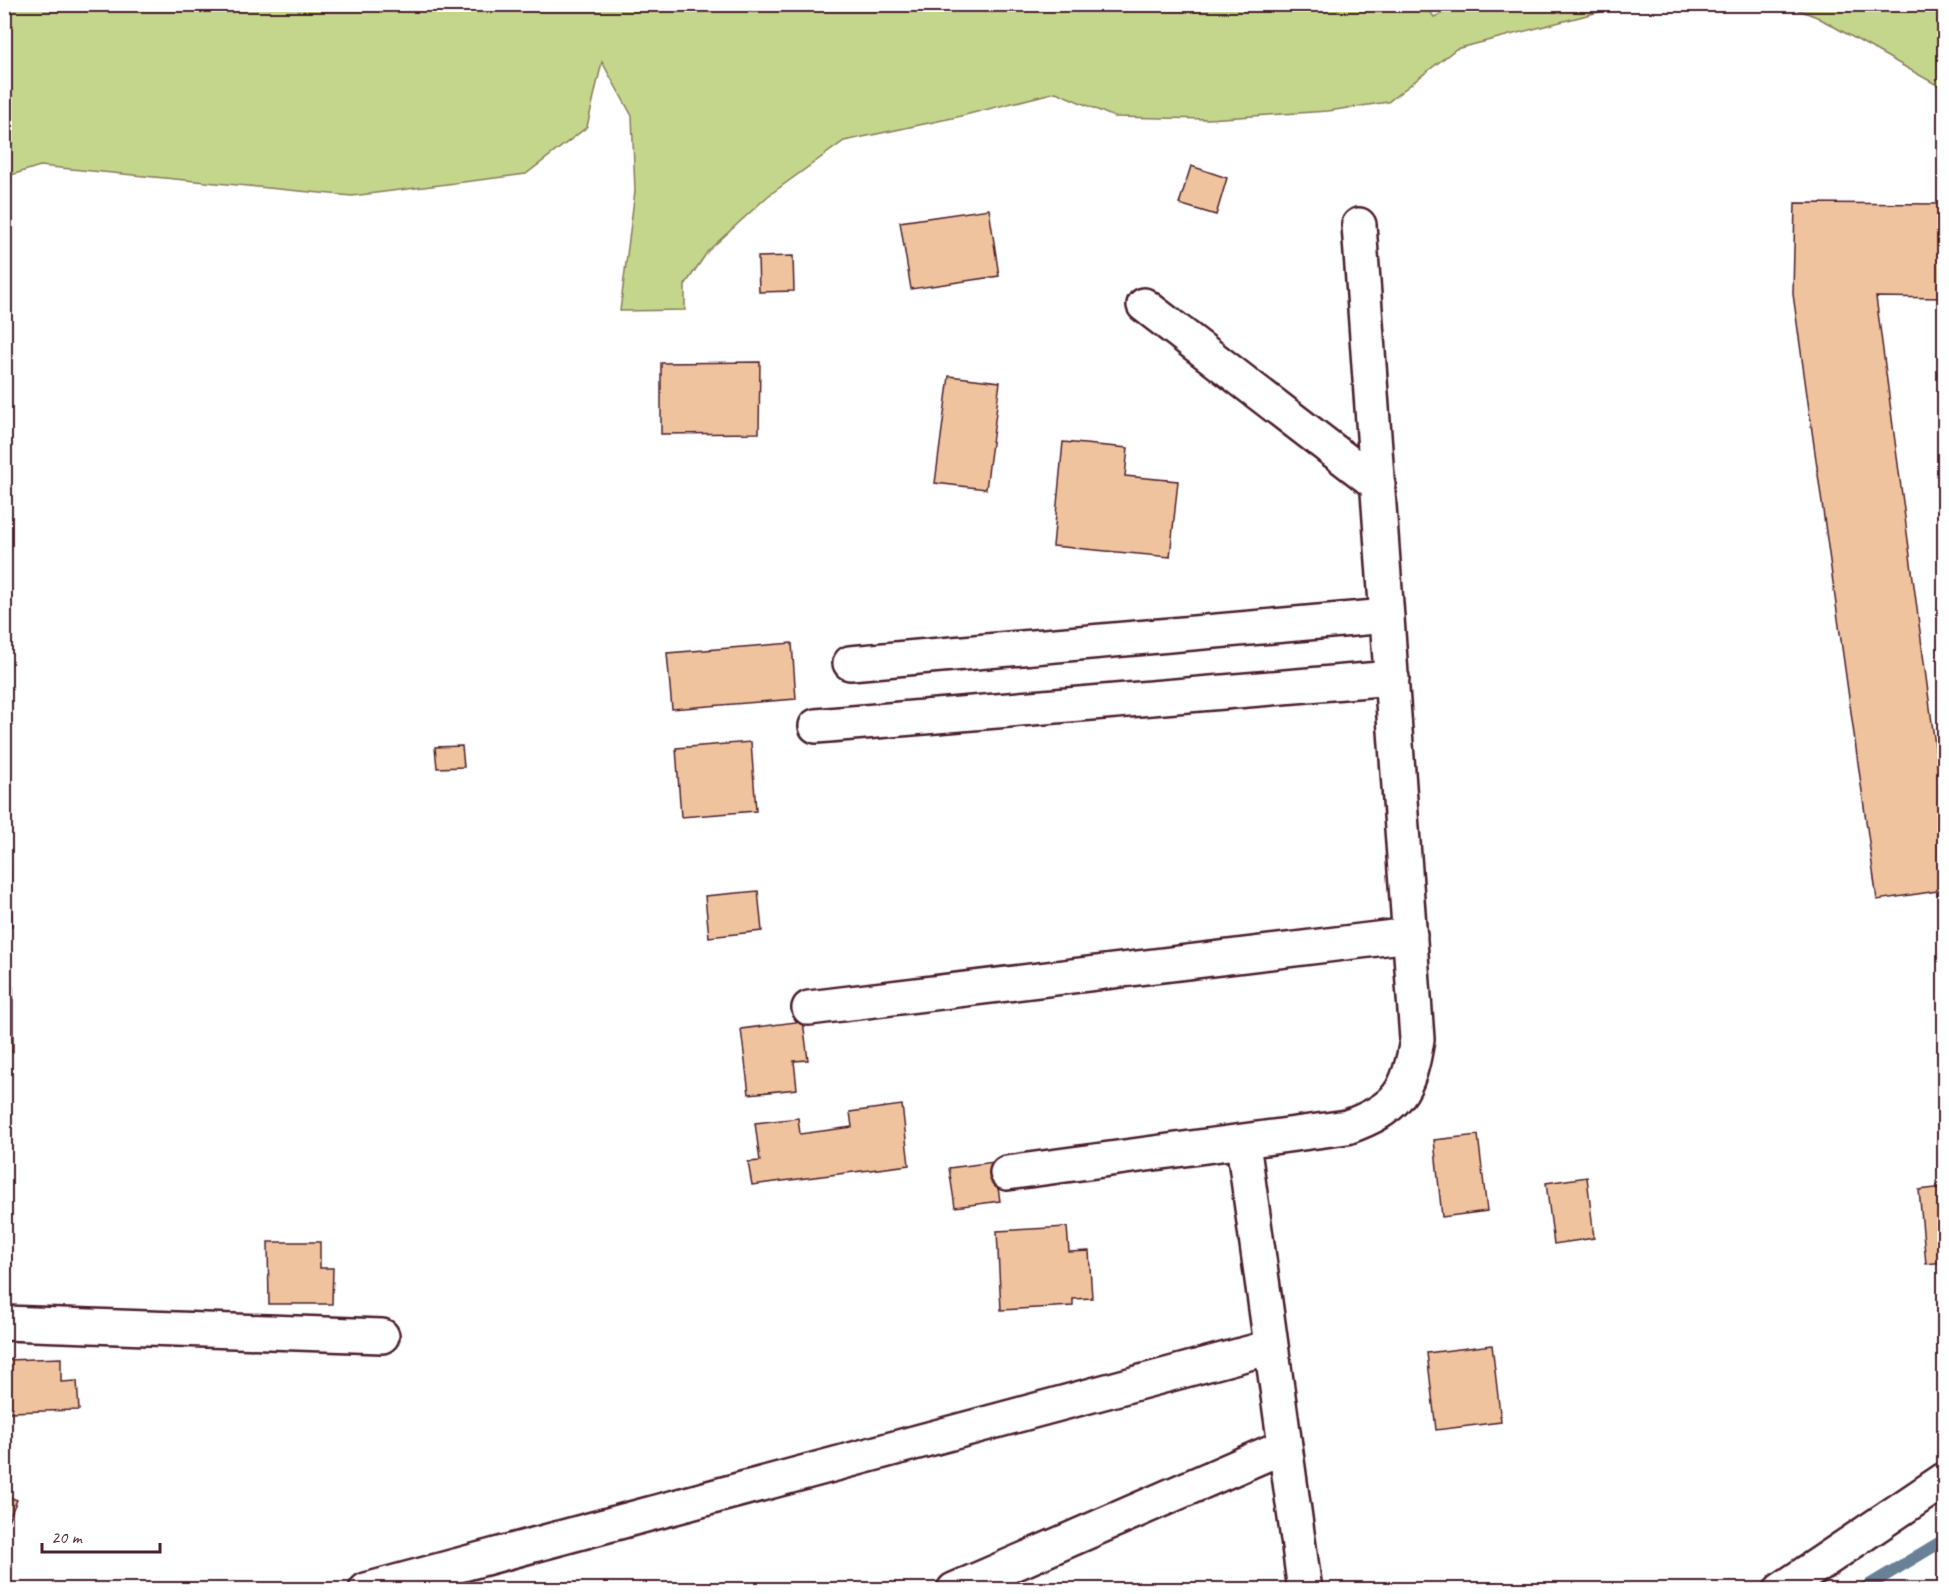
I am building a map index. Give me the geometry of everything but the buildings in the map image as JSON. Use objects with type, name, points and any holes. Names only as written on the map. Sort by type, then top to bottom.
[{"type":"lane","points":[[1007,1173],[1243,1143],[1347,1127],[1368,1120],[1398,1099],[1408,1083],[1417,1039],[1359,225]]},
{"type":"lane","points":[[1144,305],[1378,485]]},
{"type":"lane","points":[[850,663],[1387,616]]},
{"type":"lane","points":[[816,726],[1392,678]]},
{"type":"lane","points":[[808,1008],[1410,935]]},
{"type":"lane","points":[[1243,1143],[1305,1590]]},
{"type":"lane","points":[[4,1323],[382,1336]]},
{"type":"lane","points":[[366,1590],[1271,1347]]},
{"type":"lane","points":[[954,1590],[1285,1446]]},
{"type":"lane","points":[[1781,1590],[1944,1480]]},
{"type":"green space","points":[[1425,4],[1434,17],[1460,5],[1613,5],[1610,9],[1456,49],[1388,102],[1328,111],[1208,119],[1114,117],[1056,92],[957,117],[844,141],[768,196],[708,251],[685,285],[685,310],[620,311],[635,191],[632,116],[602,62],[587,127],[526,174],[352,196],[40,166],[5,177],[5,5]]},
{"type":"green space","points":[[1786,5],[1944,5],[1944,89],[1817,17]]},
{"type":"waterway","points":[[1861,1590],[1944,1540]]}]
